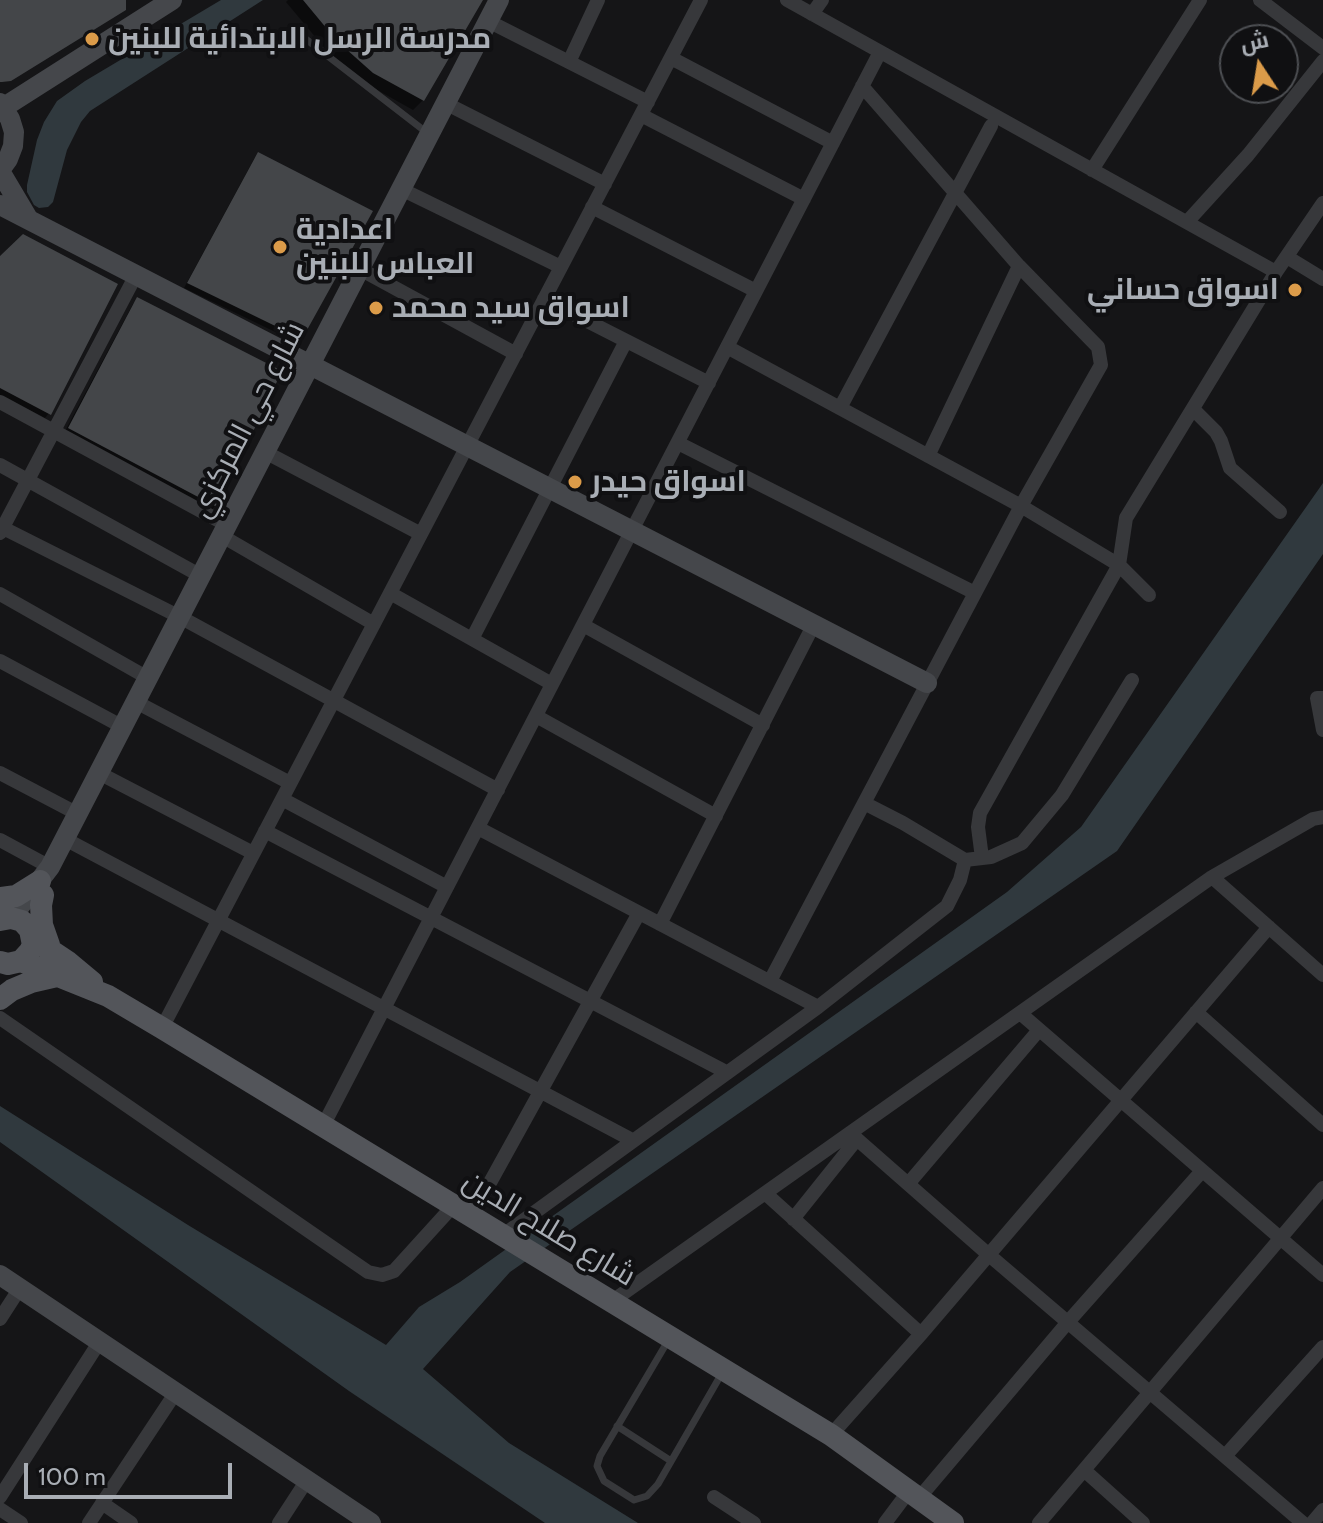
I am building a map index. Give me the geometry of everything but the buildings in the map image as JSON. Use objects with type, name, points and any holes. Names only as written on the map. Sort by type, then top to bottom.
[{"type":"main road","points":[[10,962],[30,951],[11,920],[16,896],[45,881]]},
{"type":"main road","points":[[45,881],[42,925],[54,952]]},
{"type":"main road","name":"شارع صلاح الدين","points":[[11,920],[108,996]]},
{"type":"main road","name":"شارع صلاح الدين","points":[[10,962],[59,976],[108,996],[162,1028],[831,1435],[953,1523]]},
{"type":"main road","points":[[0,997],[31,982],[59,976]]},
{"type":"street","points":[[29,220],[0,170],[13,146],[14,132],[2,105],[172,0]]},
{"type":"street","name":"شارع حي المركزي","points":[[11,920],[45,881],[499,0]]},
{"type":"street","points":[[569,62],[598,0]]},
{"type":"street","points":[[162,1028],[701,0]]},
{"type":"street","points":[[787,0],[1276,272]]},
{"type":"street","points":[[812,14],[822,0]]},
{"type":"street","points":[[1092,170],[1200,0]]},
{"type":"street","points":[[1260,0],[1323,48]]},
{"type":"street","points":[[488,21],[569,62],[804,199]]},
{"type":"street","points":[[323,1126],[880,52]]},
{"type":"street","points":[[671,58],[833,143]]},
{"type":"street","points":[[1187,222],[1248,155],[1323,61]]},
{"type":"street","points":[[770,981],[1021,506],[1101,365],[1098,347],[1019,266],[862,86]]},
{"type":"street","points":[[445,103],[605,184]]},
{"type":"street","points":[[840,408],[991,126]]},
{"type":"street","points":[[401,189],[561,267]]},
{"type":"street","points":[[982,858],[978,827],[980,813],[1119,565],[1126,518],[1276,272],[1323,203]]},
{"type":"street","points":[[0,205],[927,683]]},
{"type":"street","points":[[592,207],[756,291]]},
{"type":"street","points":[[1287,257],[1323,279]]},
{"type":"street","points":[[928,456],[1019,266]]},
{"type":"street","points":[[360,269],[516,354]]},
{"type":"street","points":[[136,275],[2,531],[180,617],[498,790]]},
{"type":"street","points":[[544,299],[709,383]]},
{"type":"street","points":[[472,639],[626,341]]},
{"type":"street","points":[[727,347],[1021,506],[1119,565],[1149,595]]},
{"type":"street","points":[[0,402],[224,531],[374,624]]},
{"type":"street","points":[[1193,409],[1216,432],[1230,468],[1280,512]]},
{"type":"street","points":[[678,443],[975,593]]},
{"type":"street","points":[[265,452],[421,534]]},
{"type":"street","points":[[0,465],[201,576]]},
{"type":"street","points":[[390,593],[552,684]]},
{"type":"street","points":[[0,594],[148,678]]},
{"type":"street","points":[[660,924],[814,624]]},
{"type":"street","points":[[583,625],[763,725]]},
{"type":"street","points":[[0,661],[123,727]]},
{"type":"street","points":[[864,803],[965,860],[991,857],[1022,843],[1062,795],[1132,680]]},
{"type":"street","points":[[1320,698],[1323,730]]},
{"type":"street","points":[[136,702],[290,783]]},
{"type":"street","points":[[536,716],[716,816]]},
{"type":"street","points":[[0,773],[78,814]]},
{"type":"street","points":[[99,773],[253,853]]},
{"type":"street","points":[[282,799],[447,887]]},
{"type":"street","points":[[611,1302],[765,1193],[854,1136],[1212,877],[1313,819],[1323,817]]},
{"type":"street","points":[[478,828],[818,1007]]},
{"type":"street","points":[[265,831],[726,1072]]},
{"type":"street","points":[[65,839],[632,1140]]},
{"type":"street","points":[[0,840],[45,881]]},
{"type":"street","points":[[502,1236],[818,1007],[947,906],[960,880],[965,860]]},
{"type":"street","points":[[1212,877],[1323,975]]},
{"type":"street","points":[[0,1018],[368,1272],[382,1275],[394,1271],[462,1211],[540,1091],[639,913]]},
{"type":"street","points":[[831,1435],[1269,927]]},
{"type":"street","points":[[0,997],[10,962]]},
{"type":"street","points":[[1196,1012],[1323,1125]]},
{"type":"street","points":[[1020,1013],[1323,1275]]},
{"type":"street","points":[[908,1184],[1039,1030]]},
{"type":"street","points":[[854,1136],[1303,1523]]},
{"type":"street","points":[[793,1219],[854,1136]]},
{"type":"street","points":[[885,1523],[1202,1171]]},
{"type":"street","points":[[1039,1523],[1323,1188]]},
{"type":"street","points":[[765,1193],[921,1334]]},
{"type":"street","points":[[0,1275],[371,1523]]},
{"type":"street","points":[[0,1319],[20,1288]]},
{"type":"street","points":[[0,1497],[100,1341]]},
{"type":"street","points":[[1225,1456],[1323,1347]]},
{"type":"street","points":[[89,1523],[176,1392]]},
{"type":"street","points":[[1084,1470],[1143,1523]]},
{"type":"street","points":[[279,1523],[307,1480]]},
{"type":"street","points":[[714,1497],[754,1523]]},
{"type":"street","points":[[102,1503],[131,1523]]},
{"type":"street","points":[[0,1509],[21,1523]]},
{"type":"street","points":[[1312,1523],[1323,1510]]},
{"type":"lane","points":[[298,33],[429,135]]},
{"type":"lane","points":[[670,1338],[617,1426],[597,1466],[604,1481],[634,1500],[647,1496],[658,1484],[723,1370]]},
{"type":"lane","points":[[617,1426],[671,1461]]},
{"type":"shaded area","points":[[221,0],[263,0],[90,111],[67,150],[53,202],[48,207],[34,205],[27,185],[37,140],[57,101]]},
{"type":"shaded area","points":[[1323,483],[1323,554],[1117,851],[510,1272],[423,1369],[509,1443],[638,1523],[545,1523],[349,1391],[0,1142],[0,1106],[386,1345],[419,1307],[460,1282],[1007,892],[1081,827]]},
{"type":"place","name":"مدرسة الرسل الابتدائية للبنين","points":[[92,39]]},
{"type":"place","name":"اعدادية العباس للبنين","points":[[280,247]]},
{"type":"place","name":"اسواق حساني","points":[[1295,290]]},
{"type":"place","name":"اسواق سيد محمد","points":[[376,308]]},
{"type":"place","name":"اسواق حيدر","points":[[575,482]]}]
